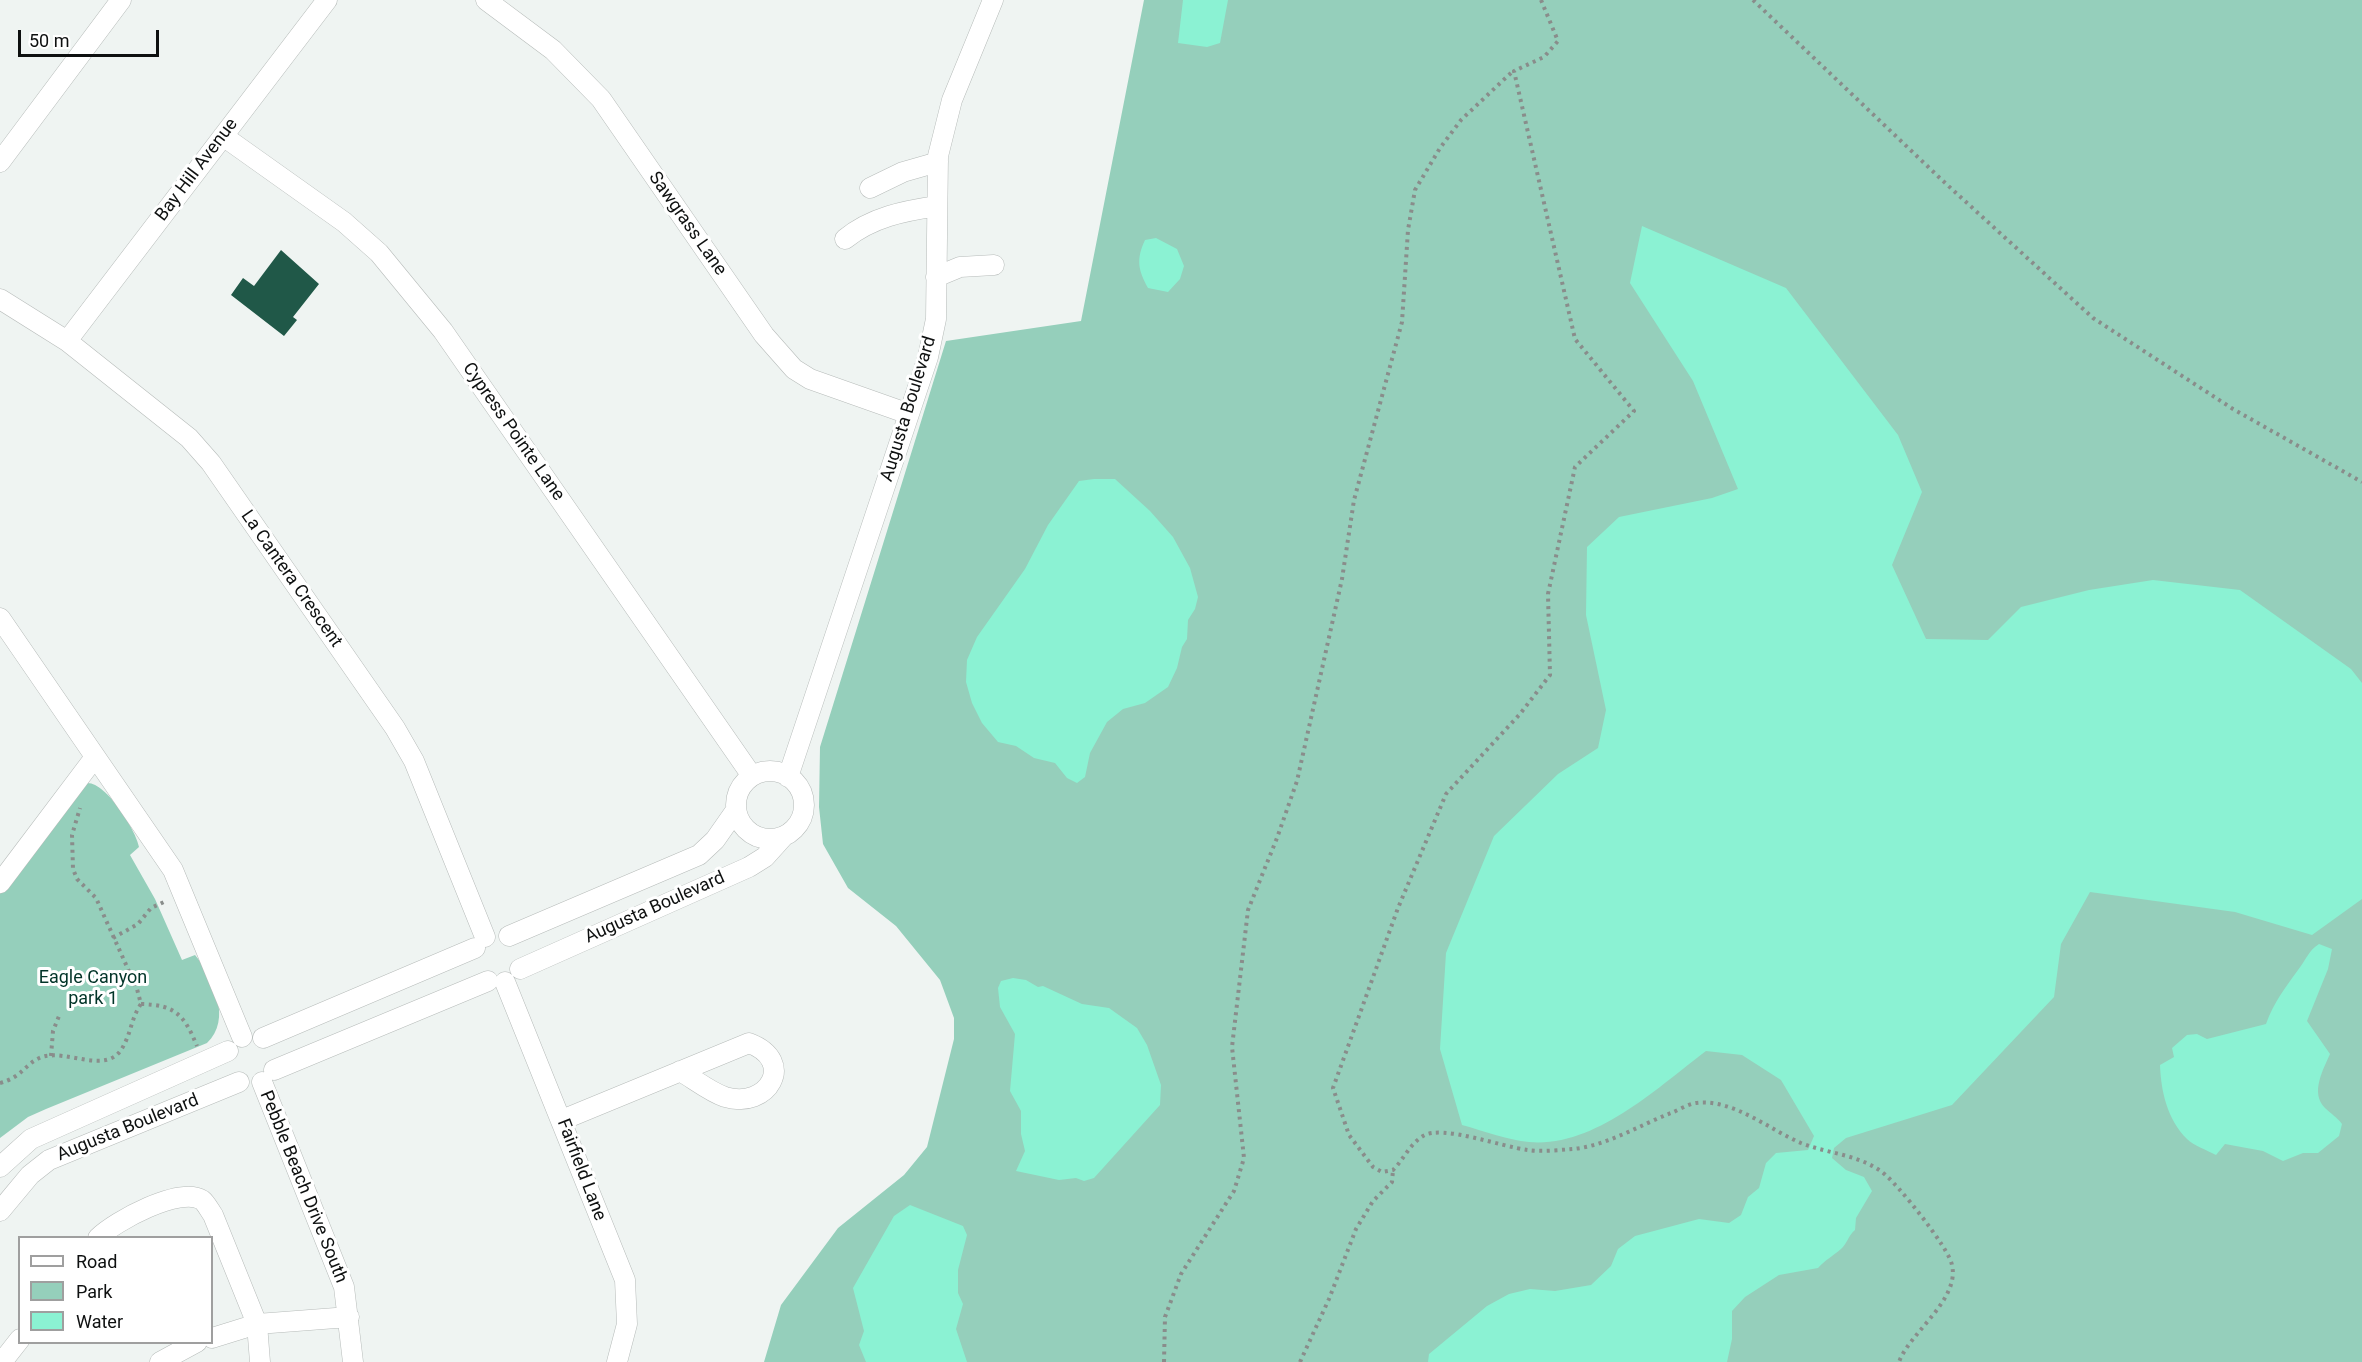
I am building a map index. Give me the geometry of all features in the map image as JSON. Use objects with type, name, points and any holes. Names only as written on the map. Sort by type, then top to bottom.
[{"type":"street","points":[[3,150],[122,0]]},
{"type":"street","name":"Bay Hill Avenue","points":[[67,341],[327,0]]},
{"type":"street","name":"Sawgrass Lane","points":[[486,0],[553,50],[601,99],[764,335],[794,369],[810,379],[909,414]]},
{"type":"street","name":"Augusta Boulevard","points":[[788,777],[928,357],[936,318],[938,162],[952,100],[993,0]]},
{"type":"street","name":"Cypress Pointe Lane","points":[[223,136],[344,222],[379,253],[443,331],[752,776]]},
{"type":"street","points":[[870,188],[903,172],[938,162]]},
{"type":"street","points":[[845,239],[856,230],[887,216],[937,206]]},
{"type":"street","points":[[936,277],[960,267],[994,265]]},
{"type":"street","name":"La Cantera Crescent","points":[[0,299],[67,341],[189,438],[218,473],[388,718],[409,753],[480,942]]},
{"type":"street","points":[[0,618],[173,870],[242,1037]]},
{"type":"street","points":[[0,883],[95,756]]},
{"type":"street","points":[[770,771],[788,777],[796,784],[804,803],[799,824],[783,837],[764,839],[747,831],[740,822],[736,810],[739,790],[752,776],[770,771]]},
{"type":"street","name":"Augusta Boulevard","points":[[508,936],[699,855],[715,840],[736,810]]},
{"type":"street","name":"Augusta Boulevard","points":[[520,969],[748,867],[765,857],[783,837]]},
{"type":"street","points":[[501,934],[515,940],[522,954],[520,969],[496,982],[268,1076],[251,1086],[239,1082],[228,1072],[226,1065],[228,1051],[242,1037],[263,1038],[480,942],[501,934]]},
{"type":"street","points":[[480,942],[473,963],[481,977],[496,982]]},
{"type":"street","name":"Fairfield Lane","points":[[496,982],[562,1120],[625,1280],[627,1324],[617,1362]]},
{"type":"street","points":[[263,1038],[275,1056],[268,1076]]},
{"type":"street","name":"Augusta Boulevard","points":[[0,1167],[31,1138],[228,1051]]},
{"type":"street","points":[[562,1120],[680,1071]]},
{"type":"street","name":"Pebble Beach Drive South","points":[[268,1076],[344,1287],[353,1362]]},
{"type":"street","name":"Augusta Boulevard","points":[[0,1211],[30,1175],[49,1160],[239,1082]]},
{"type":"street","points":[[101,1236],[120,1221],[175,1197],[191,1196],[203,1200],[213,1215],[257,1324],[260,1362]]},
{"type":"street","points":[[213,1338],[257,1324],[349,1317]]},
{"type":"street","points":[[2,1362],[18,1342]]},
{"type":"street","points":[[160,1362],[193,1344]]},
{"type":"path","points":[[1164,1362],[1165,1317],[1181,1274],[1234,1191],[1244,1158],[1232,1047],[1248,910],[1297,780],[1342,579],[1354,500],[1402,322],[1408,230],[1415,190],[1440,148],[1461,120],[1514,71],[1544,57],[1558,41],[1541,0]]},
{"type":"path","points":[[1753,0],[1943,182],[2093,318],[2233,409],[2362,482]]},
{"type":"path","points":[[1393,1170],[1382,1172],[1373,1167],[1349,1135],[1333,1088],[1398,908],[1446,794],[1520,714],[1550,675],[1548,594],[1575,467],[1634,411],[1575,339],[1514,71]]},
{"type":"path","points":[[71,789],[81,812],[72,835],[73,869],[77,879],[96,898],[137,989],[141,1004]]},
{"type":"path","points":[[113,938],[138,924],[151,908],[183,892]]},
{"type":"path","points":[[0,1083],[16,1078],[33,1061],[51,1056],[69,1055],[108,1060],[117,1056],[130,1030],[133,1014],[141,1004]]},
{"type":"path","points":[[141,1004],[163,1006],[178,1014],[189,1027],[203,1061]]},
{"type":"path","points":[[51,1056],[53,1031],[59,1016]]},
{"type":"path","points":[[1300,1362],[1329,1299],[1356,1229],[1374,1201],[1392,1182],[1393,1170],[1410,1146],[1424,1135],[1434,1131],[1456,1132],[1478,1141],[1531,1151],[1576,1149],[1602,1142],[1696,1103],[1716,1104],[1754,1118],[1802,1143],[1860,1159],[1884,1173],[1931,1230],[1953,1264],[1952,1285],[1899,1362]]},
{"type":"green space","points":[[1144,0],[2362,0],[2362,1362],[764,1362],[781,1305],[838,1228],[904,1175],[927,1147],[954,1039],[954,1018],[940,980],[896,926],[848,888],[823,844],[819,807],[820,747],[946,341],[1081,321]]},
{"type":"green space","name":"Eagle Canyon park 1","points":[[87,783],[103,790],[111,798],[137,839],[139,847],[130,855],[155,899],[182,960],[195,955],[208,975],[218,999],[218,1023],[207,1043],[28,1117],[0,1138],[0,894],[80,787]]},
{"type":"water","points":[[1183,0],[1228,0],[1220,43],[1207,47],[1178,43]]},
{"type":"water","points":[[1642,226],[1786,288],[1898,435],[1922,492],[1892,565],[1926,639],[1988,640],[2021,607],[2089,590],[2153,580],[2240,590],[2351,669],[2362,683],[2362,899],[2312,935],[2235,912],[2090,892],[2061,944],[2054,997],[1952,1105],[1846,1138],[1834,1148],[1832,1158],[1846,1170],[1864,1177],[1872,1191],[1856,1218],[1855,1230],[1843,1247],[1818,1268],[1779,1275],[1745,1297],[1732,1311],[1732,1339],[1727,1362],[1428,1362],[1429,1354],[1487,1306],[1509,1294],[1530,1289],[1555,1291],[1591,1285],[1611,1266],[1618,1249],[1635,1236],[1699,1219],[1729,1223],[1741,1215],[1748,1197],[1759,1188],[1766,1163],[1776,1153],[1808,1150],[1814,1136],[1781,1080],[1742,1055],[1706,1051],[1646,1097],[1601,1125],[1578,1135],[1554,1141],[1529,1142],[1512,1139],[1462,1125],[1440,1049],[1446,953],[1494,836],[1558,774],[1598,748],[1606,710],[1586,615],[1587,547],[1619,517],[1712,498],[1738,489],[1693,381],[1630,283]]},
{"type":"water","points":[[1156,238],[1177,249],[1184,266],[1180,279],[1168,292],[1148,288],[1140,270],[1140,253],[1145,240]]},
{"type":"water","points":[[1115,479],[1150,511],[1173,537],[1190,568],[1198,597],[1195,609],[1188,620],[1187,639],[1168,687],[1145,703],[1123,709],[1107,722],[1090,753],[1085,777],[1077,783],[1067,778],[1055,763],[1034,758],[1016,746],[998,742],[982,723],[972,703],[966,682],[967,660],[977,637],[1025,569],[1048,525],[1079,481]]},
{"type":"water","points":[[2319,944],[2332,949],[2328,969],[2307,1021],[2330,1054],[2319,1081],[2318,1095],[2325,1108],[2342,1124],[2339,1136],[2318,1153],[2303,1153],[2283,1161],[2263,1151],[2225,1144],[2216,1155],[2193,1144],[2180,1131],[2170,1114],[2164,1095],[2160,1065],[2174,1057],[2172,1048],[2187,1035],[2197,1034],[2207,1039],[2266,1024],[2284,989]]},
{"type":"water","points":[[1013,978],[1026,980],[1038,987],[1043,986],[1082,1004],[1109,1008],[1137,1028],[1147,1045],[1161,1085],[1160,1105],[1094,1178],[1084,1181],[1076,1178],[1059,1180],[1016,1171],[1025,1151],[1021,1134],[1021,1111],[1010,1091],[1015,1034],[1000,1007],[998,988],[1001,981]]},
{"type":"water","points":[[910,1205],[963,1226],[967,1235],[958,1270],[958,1293],[963,1304],[956,1329],[967,1362],[866,1362],[859,1345],[864,1331],[853,1288],[894,1216]]},
{"type":"building","points":[[281,250],[319,284],[293,317],[297,320],[284,336],[231,295],[243,278],[254,286]]}]
